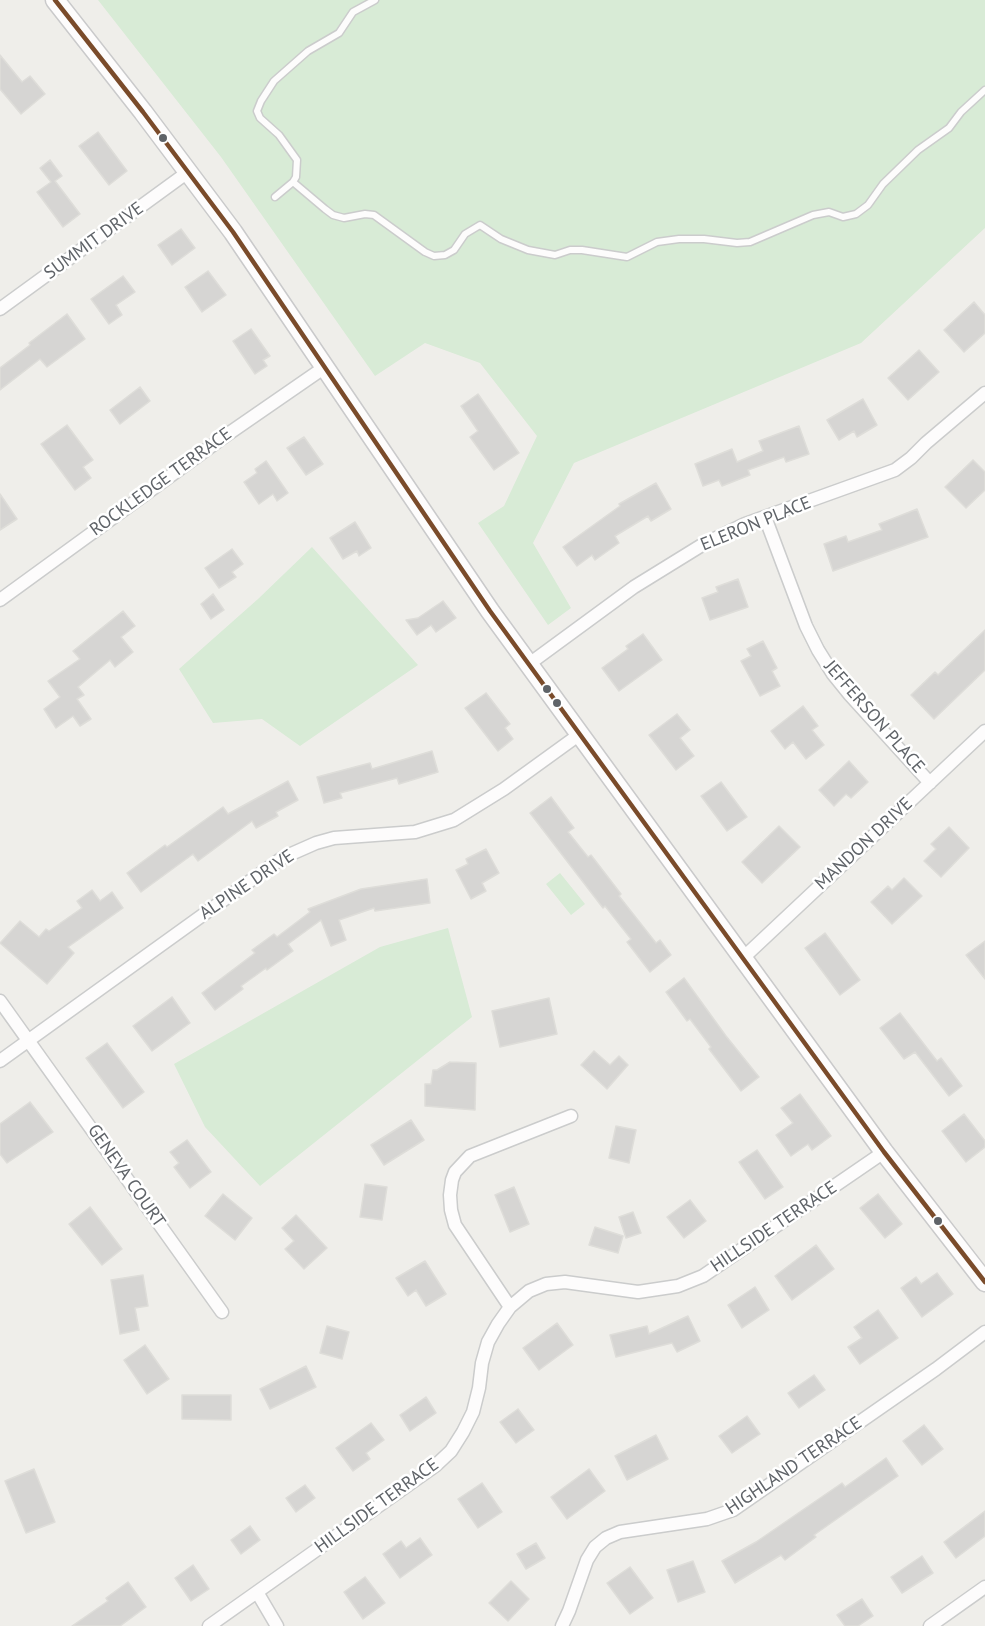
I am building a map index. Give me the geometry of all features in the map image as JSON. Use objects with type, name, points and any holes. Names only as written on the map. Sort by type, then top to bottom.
[{"type":"main road","points":[[55,0],[233,232],[490,611],[884,1152],[985,1282]]},
{"type":"street","name":"SUMMIT DRIVE","points":[[0,309],[188,172]]},
{"type":"street","name":"ROCKLEDGE TERRACE","points":[[0,600],[228,434],[325,367]]},
{"type":"street","name":"ELERON PLACE","points":[[529,664],[674,561],[734,529],[895,470],[985,393]]},
{"type":"street","name":"JEFFERSON PLACE","points":[[765,517],[806,626],[818,650],[850,695],[930,783]]},
{"type":"street","name":"MANDON DRIVE","points":[[743,958],[985,731]]},
{"type":"street","name":"ALPINE DRIVE","points":[[0,1062],[282,858],[334,838],[415,832],[454,820],[504,789],[580,734]]},
{"type":"street","name":"GENEVA COURT","points":[[0,1000],[222,1312]]},
{"type":"street","points":[[510,1308],[455,1225],[451,1210],[452,1180],[455,1172],[470,1156],[571,1116]]},
{"type":"street","name":"HILLSIDE TERRACE","points":[[209,1626],[435,1466],[451,1450],[473,1412],[488,1342],[510,1308],[529,1291],[546,1284],[565,1282],[638,1292],[678,1286],[703,1275],[884,1152]]},
{"type":"street","name":"HIGHLAND TERRACE","points":[[562,1626],[587,1560],[595,1547],[606,1538],[620,1532],[707,1519],[733,1510],[936,1369],[985,1332]]},
{"type":"street","points":[[930,1626],[985,1587]]},
{"type":"street","points":[[257,1592],[277,1626]]},
{"type":"lane","points":[[275,197],[296,177],[297,160],[279,135],[260,118],[257,111],[261,101],[274,81],[297,60],[318,44],[339,33],[353,12],[375,0]]},
{"type":"lane","points":[[293,182],[333,215],[344,218],[365,214],[374,215],[434,256],[445,255],[454,250],[465,234],[480,225],[501,239],[519,247],[555,255],[570,250],[582,250],[627,257],[657,242],[679,238],[750,242],[813,215],[829,212],[843,218],[862,211],[883,184],[918,150],[948,128],[961,112],[985,90]]},
{"type":"green space","points":[[98,0],[985,0],[985,228],[861,343],[574,463],[533,543],[571,608],[548,625],[478,523],[504,506],[537,436],[480,363],[425,343],[375,376],[221,157]]},
{"type":"green space","points":[[312,547],[418,665],[300,746],[262,719],[213,723],[179,669],[258,599]]},
{"type":"green space","points":[[560,873],[585,904],[571,915],[546,884]]},
{"type":"green space","points":[[448,928],[472,1017],[260,1186],[205,1127],[174,1064],[380,947]]},
{"type":"building","points":[[0,55],[22,82],[30,76],[45,94],[21,114],[0,89]]},
{"type":"building","points":[[98,132],[127,171],[109,185],[79,146]]},
{"type":"building","points":[[50,160],[62,176],[55,181],[80,214],[63,227],[37,192],[51,182],[40,168]]},
{"type":"building","points":[[181,229],[195,248],[172,265],[158,245]]},
{"type":"building","points":[[208,271],[226,295],[202,312],[185,287]]},
{"type":"building","points":[[123,276],[135,292],[116,305],[122,315],[109,324],[91,299]]},
{"type":"building","points":[[974,302],[985,315],[985,333],[964,352],[944,330]]},
{"type":"building","points":[[67,314],[85,339],[47,367],[40,359],[0,390],[0,368]]},
{"type":"building","points":[[251,329],[270,356],[263,360],[267,366],[255,374],[233,341]]},
{"type":"building","points":[[919,350],[939,372],[908,400],[888,378]]},
{"type":"building","points":[[140,387],[150,401],[120,424],[110,410]]},
{"type":"building","points":[[478,394],[519,453],[494,470],[470,437],[478,431],[461,406]]},
{"type":"building","points":[[863,399],[877,425],[857,437],[854,431],[839,440],[827,420]]},
{"type":"building","points":[[67,425],[93,460],[83,467],[91,478],[75,490],[41,444]]},
{"type":"building","points":[[799,426],[809,454],[786,462],[784,457],[748,470],[750,475],[722,486],[719,480],[703,486],[695,464],[732,449],[737,462],[763,451],[759,441]]},
{"type":"building","points":[[304,437],[323,464],[306,475],[287,448]]},
{"type":"building","points":[[973,460],[985,472],[985,490],[966,508],[945,487]]},
{"type":"building","points":[[266,461],[288,493],[277,501],[273,494],[259,504],[244,482],[257,473],[255,469]]},
{"type":"building","points":[[656,483],[671,509],[651,521],[648,516],[615,536],[619,543],[595,560],[592,555],[577,566],[563,547],[620,506],[619,504]]},
{"type":"building","points":[[0,494],[17,519],[0,530]]},
{"type":"building","points":[[917,509],[928,537],[833,571],[824,544],[846,536],[848,542],[882,530],[879,524]]},
{"type":"building","points":[[355,522],[371,548],[359,556],[357,551],[343,559],[330,538]]},
{"type":"building","points":[[232,549],[243,564],[232,572],[236,577],[219,588],[205,568]]},
{"type":"building","points":[[738,579],[748,607],[710,620],[702,598],[718,592],[716,587]]},
{"type":"building","points":[[213,594],[224,610],[211,619],[201,604]]},
{"type":"building","points":[[443,601],[456,618],[436,632],[431,625],[417,635],[406,620],[418,618]]},
{"type":"building","points":[[123,611],[135,626],[121,637],[133,652],[115,667],[110,660],[78,687],[84,695],[77,699],[91,719],[80,726],[73,716],[56,728],[44,709],[60,697],[48,681],[80,659],[73,651]]},
{"type":"building","points":[[985,630],[985,670],[934,719],[911,695],[935,672],[938,675]]},
{"type":"building","points":[[643,634],[662,660],[619,691],[602,668],[628,649],[626,646]]},
{"type":"building","points":[[763,641],[777,668],[772,671],[780,686],[760,696],[741,661],[751,656],[747,649]]},
{"type":"building","points":[[486,693],[510,724],[505,728],[513,739],[498,751],[465,708]]},
{"type":"building","points":[[803,706],[818,726],[812,730],[824,745],[806,759],[793,742],[785,749],[771,731]]},
{"type":"building","points":[[677,714],[690,730],[680,738],[694,756],[676,770],[649,735]]},
{"type":"building","points":[[432,751],[438,772],[399,784],[397,778],[340,793],[342,798],[324,803],[317,777],[370,763],[372,769]]},
{"type":"building","points":[[849,761],[868,782],[851,798],[846,794],[834,806],[819,790]]},
{"type":"building","points":[[288,781],[298,800],[276,812],[278,816],[256,828],[252,821],[198,861],[193,854],[141,892],[127,873],[223,807],[228,814]]},
{"type":"building","points":[[721,782],[747,817],[727,831],[701,796]]},
{"type":"building","points":[[551,797],[574,828],[568,832],[588,857],[591,855],[621,894],[619,896],[656,943],[660,940],[671,955],[650,972],[627,942],[631,939],[605,906],[603,908],[530,813]]},
{"type":"building","points":[[779,826],[800,847],[762,883],[742,862]]},
{"type":"building","points":[[949,827],[969,848],[941,877],[924,861],[936,849],[931,844]]},
{"type":"building","points":[[486,849],[499,873],[482,883],[486,891],[471,899],[456,870],[468,864],[466,859]]},
{"type":"building","points":[[904,878],[922,896],[892,924],[871,902],[888,886],[892,890]]},
{"type":"building","points":[[427,879],[430,903],[375,911],[374,908],[339,920],[346,940],[331,946],[321,920],[288,944],[293,951],[241,986],[243,989],[215,1010],[202,993],[255,953],[252,950],[274,934],[277,937],[310,912],[308,909],[361,889]]},
{"type":"building","points":[[92,890],[100,901],[112,892],[123,908],[68,947],[74,953],[47,984],[0,943],[20,921],[39,937],[46,929],[49,931],[82,908],[77,901]]},
{"type":"building","points":[[825,933],[860,980],[840,995],[805,948]]},
{"type":"building","points":[[985,941],[985,979],[966,955]]},
{"type":"building","points":[[684,978],[759,1077],[741,1091],[709,1049],[711,1047],[690,1019],[687,1021],[666,992]]},
{"type":"building","points":[[172,997],[190,1023],[152,1051],[133,1026]]},
{"type":"building","points":[[549,998],[557,1034],[500,1047],[492,1011]]},
{"type":"building","points":[[900,1013],[937,1061],[941,1058],[962,1086],[949,1096],[915,1052],[904,1059],[880,1028]]},
{"type":"building","points":[[107,1043],[144,1092],[123,1108],[86,1058]]},
{"type":"building","points":[[594,1051],[610,1065],[619,1056],[628,1065],[607,1089],[581,1065]]},
{"type":"building","points":[[450,1062],[476,1063],[475,1110],[425,1106],[425,1084],[431,1084],[433,1070]]},
{"type":"building","points":[[800,1094],[831,1136],[812,1150],[808,1144],[791,1156],[776,1135],[793,1123],[781,1108]]},
{"type":"building","points":[[30,1102],[53,1132],[7,1163],[0,1154],[0,1124]]},
{"type":"building","points":[[964,1114],[985,1141],[985,1147],[966,1162],[942,1131]]},
{"type":"building","points":[[411,1120],[424,1140],[384,1165],[371,1145]]},
{"type":"building","points":[[616,1126],[636,1130],[629,1163],[609,1158]]},
{"type":"building","points":[[187,1140],[211,1172],[190,1188],[174,1167],[179,1163],[170,1152]]},
{"type":"building","points":[[757,1150],[783,1187],[765,1199],[739,1162]]},
{"type":"building","points":[[365,1184],[387,1187],[382,1220],[360,1217]]},
{"type":"building","points":[[514,1187],[529,1224],[510,1232],[495,1195]]},
{"type":"building","points":[[223,1194],[252,1218],[235,1240],[205,1216]]},
{"type":"building","points":[[878,1194],[902,1224],[885,1238],[860,1208]]},
{"type":"building","points":[[690,1200],[706,1221],[684,1238],[667,1217]]},
{"type":"building","points":[[90,1207],[122,1249],[102,1265],[69,1224]]},
{"type":"building","points":[[633,1212],[641,1233],[626,1238],[619,1217]]},
{"type":"building","points":[[296,1215],[327,1248],[304,1269],[285,1249],[294,1241],[282,1228]]},
{"type":"building","points":[[595,1227],[623,1236],[618,1253],[589,1245]]},
{"type":"building","points":[[816,1245],[834,1269],[792,1300],[775,1276]]},
{"type":"building","points":[[425,1261],[446,1294],[426,1306],[416,1290],[408,1296],[396,1278]]},
{"type":"building","points":[[937,1273],[953,1294],[922,1317],[901,1288],[916,1277],[921,1284]]},
{"type":"building","points":[[143,1275],[148,1306],[135,1308],[139,1330],[120,1334],[111,1280]]},
{"type":"building","points":[[755,1287],[769,1310],[742,1328],[728,1305]]},
{"type":"building","points":[[878,1310],[898,1338],[860,1364],[848,1347],[862,1338],[854,1327]]},
{"type":"building","points":[[688,1316],[700,1341],[677,1352],[672,1343],[616,1357],[610,1335],[647,1326],[649,1334]]},
{"type":"building","points":[[557,1323],[573,1345],[539,1370],[523,1348]]},
{"type":"building","points":[[327,1326],[349,1332],[342,1359],[320,1353]]},
{"type":"building","points":[[145,1345],[169,1379],[147,1394],[124,1360]]},
{"type":"building","points":[[306,1366],[316,1387],[270,1409],[260,1389]]},
{"type":"building","points":[[814,1375],[825,1390],[799,1408],[788,1393]]},
{"type":"building","points":[[182,1395],[231,1395],[231,1420],[182,1419]]},
{"type":"building","points":[[426,1397],[436,1413],[410,1431],[400,1415]]},
{"type":"building","points":[[518,1409],[534,1430],[516,1443],[500,1422]]},
{"type":"building","points":[[747,1416],[760,1434],[732,1453],[719,1436]]},
{"type":"building","points":[[371,1423],[384,1440],[366,1453],[370,1459],[353,1471],[336,1448]]},
{"type":"building","points":[[924,1425],[943,1449],[922,1465],[903,1441]]},
{"type":"building","points":[[656,1435],[668,1459],[627,1480],[615,1456]]},
{"type":"building","points":[[886,1458],[898,1476],[814,1535],[816,1537],[785,1560],[781,1555],[735,1583],[722,1561],[756,1542],[842,1483],[845,1487]]},
{"type":"building","points":[[34,1469],[55,1522],[26,1533],[5,1481]]},
{"type":"building","points":[[589,1469],[605,1491],[567,1519],[551,1497]]},
{"type":"building","points":[[482,1483],[502,1512],[478,1528],[458,1499]]},
{"type":"building","points":[[305,1485],[315,1498],[296,1512],[286,1498]]},
{"type":"building","points":[[985,1511],[985,1536],[956,1558],[944,1542]]},
{"type":"building","points":[[250,1526],[260,1540],[241,1554],[231,1540]]},
{"type":"building","points":[[420,1538],[432,1555],[400,1578],[383,1554],[401,1541],[406,1548]]},
{"type":"building","points":[[536,1543],[545,1558],[526,1569],[517,1554]]},
{"type":"building","points":[[922,1556],[933,1573],[902,1593],[891,1577]]},
{"type":"building","points":[[693,1561],[705,1592],[678,1602],[667,1570]]},
{"type":"building","points":[[193,1565],[209,1589],[191,1601],[175,1578]]},
{"type":"building","points":[[630,1567],[653,1598],[630,1614],[607,1583]]},
{"type":"building","points":[[365,1577],[385,1603],[363,1619],[344,1592]]},
{"type":"building","points":[[511,1581],[529,1599],[508,1621],[489,1603]]},
{"type":"building","points":[[128,1582],[146,1607],[120,1626],[72,1626],[108,1601],[106,1598]]},
{"type":"building","points":[[862,1599],[873,1616],[858,1626],[845,1626],[837,1615]]},
{"type":"transit line","points":[[55,0],[233,232],[490,611],[884,1152],[985,1282]]}]
